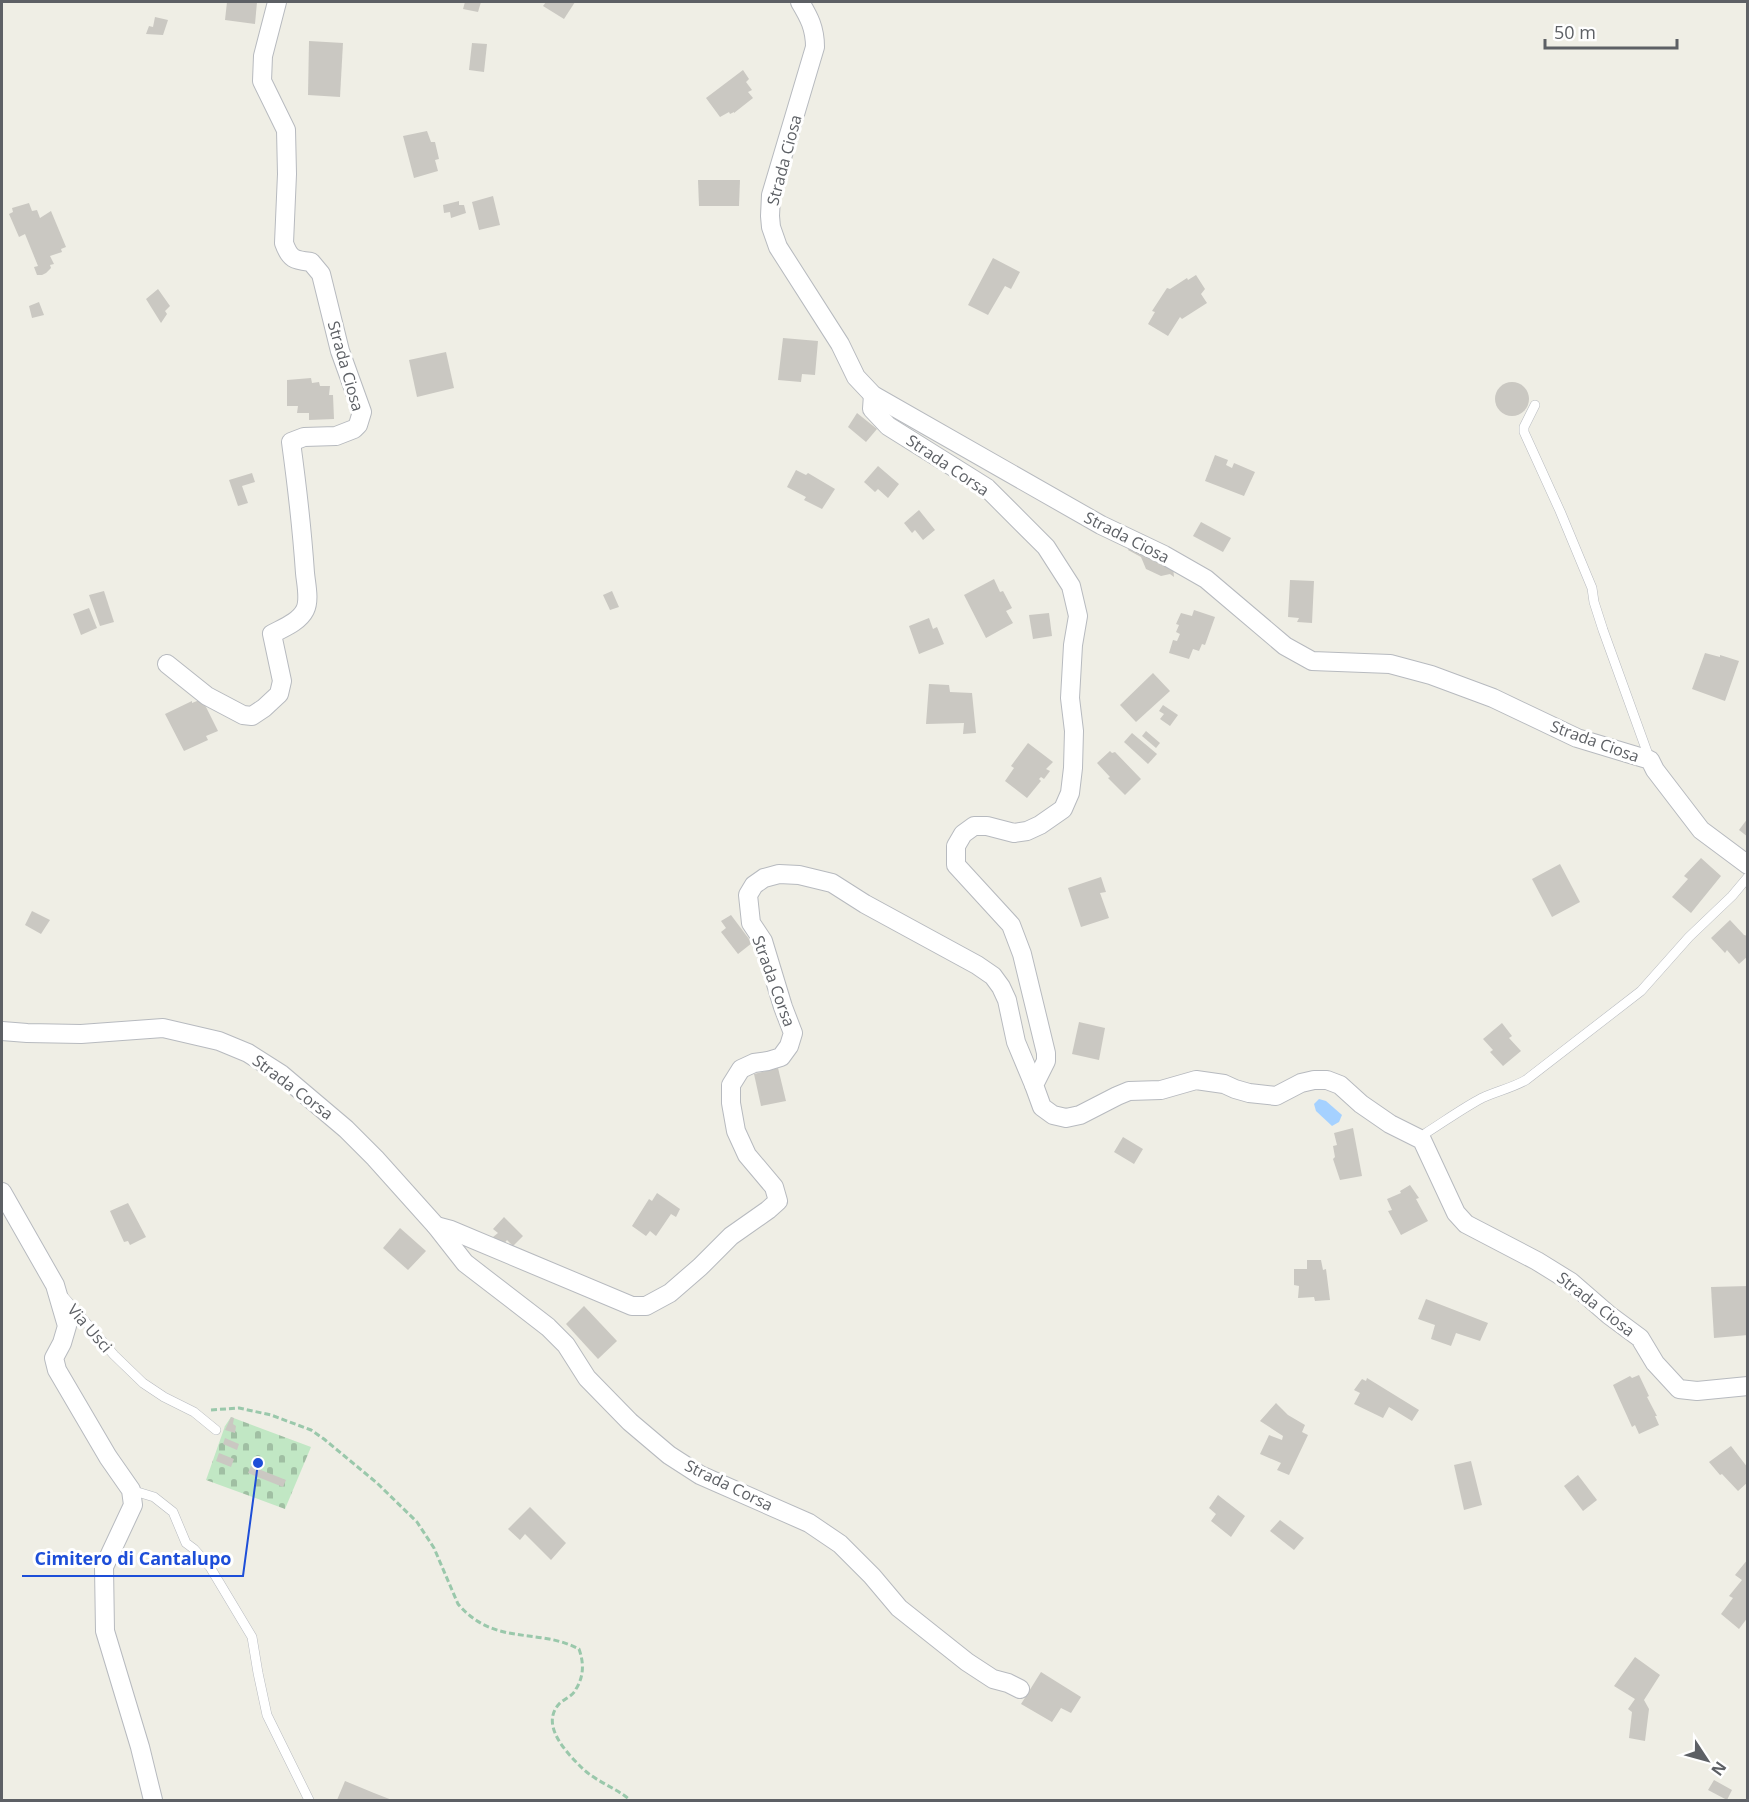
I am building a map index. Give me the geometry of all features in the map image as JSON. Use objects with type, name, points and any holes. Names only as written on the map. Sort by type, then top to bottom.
[{"type":"street","name":"Strada Ciosa","points":[[167,664],[207,696],[243,715],[252,716],[279,694],[282,681],[272,634],[301,616],[306,609],[307,597],[303,539],[291,442],[304,437],[336,436],[354,429],[358,425],[362,412],[340,351],[321,274],[311,262],[295,260],[287,253],[284,243],[286,130],[262,81],[263,56],[277,2]]},
{"type":"street","name":"Strada Ciosa","points":[[800,2],[812,23],[815,46],[771,195],[771,227],[778,247],[840,345],[856,377],[873,395],[1101,525],[1164,555],[1206,579],[1285,646],[1312,661],[1390,664],[1431,675],[1492,698],[1577,738],[1650,760],[1655,770],[1701,830],[1748,865]]},
{"type":"street","name":"Strada Corsa","points":[[873,395],[872,409],[888,426],[987,488],[1046,547],[1071,586],[1078,616],[1073,645],[1070,698],[1074,731],[1073,768],[1070,793],[1064,809],[1027,831],[1014,833],[987,826],[974,826],[963,834],[956,846],[956,865],[1011,925],[1022,954],[1046,1053],[1046,1060],[1034,1085]]},
{"type":"street","name":"Strada Corsa","points":[[436,1226],[451,1230],[632,1306],[646,1306],[670,1293],[731,1236],[778,1201],[774,1187],[747,1155],[736,1131],[731,1103],[731,1085],[741,1069],[781,1056],[789,1046],[793,1033],[763,941],[751,922],[749,910],[748,895],[754,885],[764,878],[779,874],[799,875],[832,883],[993,976],[1007,1000],[1016,1042],[1042,1107],[1053,1115],[1066,1118],[1080,1115],[1129,1091],[1161,1090],[1196,1080],[1224,1084],[1249,1093],[1276,1096],[1301,1083],[1327,1080],[1340,1085],[1361,1104],[1390,1124],[1422,1140]]},
{"type":"street","name":"Strada Corsa","points":[[2,1031],[81,1034],[163,1028],[219,1041],[248,1053],[281,1074],[346,1129],[375,1158],[436,1226],[465,1263],[548,1327],[566,1345],[587,1378],[630,1422],[669,1455],[700,1475],[808,1523],[840,1544],[900,1608],[967,1662],[993,1679],[1020,1689]]},
{"type":"street","name":"Strada Ciosa","points":[[1422,1140],[1456,1213],[1466,1224],[1538,1261],[1571,1282],[1640,1338],[1655,1362],[1678,1389],[1697,1391],[1748,1386]]},
{"type":"street","name":"Via Usci","points":[[2,1192],[55,1285]]},
{"type":"street","points":[[55,1285],[67,1326],[63,1343],[54,1358],[57,1370],[108,1457],[131,1490],[133,1505],[104,1567],[105,1631],[140,1747],[153,1800]]},
{"type":"lane","points":[[1535,405],[1524,427],[1524,432],[1592,588],[1594,602],[1650,760]]},
{"type":"lane","points":[[1422,1140],[1426,1133],[1473,1103],[1499,1090],[1513,1088],[1526,1080],[1641,991],[1689,937],[1732,896],[1748,877]]},
{"type":"lane","name":"Via Usci","points":[[55,1285],[114,1355],[143,1383],[194,1412],[216,1430]]},
{"type":"lane","points":[[131,1490],[154,1497],[173,1512],[186,1543],[210,1568],[252,1637],[267,1715],[309,1800]]},
{"type":"path","points":[[194,1412],[238,1408],[271,1415],[311,1430],[377,1483],[417,1522],[434,1548],[458,1604],[463,1609],[485,1626],[498,1632],[568,1643],[579,1649],[583,1663],[582,1677],[576,1691],[558,1706],[552,1719],[554,1733],[568,1752],[595,1780],[630,1800]]},
{"type":"green space","points":[[231,1417],[311,1447],[285,1509],[206,1480],[225,1426]]},
{"type":"water","points":[[1319,1099],[1326,1101],[1342,1115],[1339,1122],[1332,1126],[1316,1111],[1314,1104]]},
{"type":"building","points":[[227,2],[257,2],[255,24],[225,20]]},
{"type":"building","points":[[465,2],[481,2],[478,12],[463,9]]},
{"type":"building","points":[[546,2],[575,2],[564,19],[543,6]]},
{"type":"building","points":[[155,17],[168,20],[163,35],[146,34],[149,26],[153,27]]},
{"type":"building","points":[[309,41],[343,43],[340,97],[308,95]]},
{"type":"building","points":[[472,43],[487,44],[484,72],[469,70]]},
{"type":"building","points":[[743,70],[749,79],[746,82],[752,90],[748,92],[753,98],[734,113],[729,112],[720,117],[706,98]]},
{"type":"building","points":[[427,131],[431,142],[435,142],[439,159],[435,160],[438,171],[414,178],[403,136]]},
{"type":"building","points":[[698,180],[740,180],[739,206],[699,206]]},
{"type":"building","points":[[493,196],[500,225],[479,230],[472,202]]},
{"type":"building","points":[[459,201],[459,205],[464,205],[466,213],[451,218],[450,212],[444,213],[443,205]]},
{"type":"building","points":[[29,203],[32,211],[37,210],[40,218],[51,211],[66,247],[61,249],[62,252],[50,256],[54,264],[50,265],[51,268],[42,275],[37,275],[34,267],[38,266],[25,234],[19,237],[9,214],[13,212],[12,208]]},
{"type":"building","points":[[993,258],[1020,272],[1011,289],[1005,286],[988,315],[968,305]]},
{"type":"building","points":[[1196,275],[1205,289],[1201,294],[1207,303],[1182,319],[1180,317],[1168,336],[1148,324],[1155,312],[1152,311],[1167,288],[1170,289]]},
{"type":"building","points":[[158,289],[170,306],[165,311],[167,314],[161,323],[146,299]]},
{"type":"building","points":[[39,302],[44,315],[32,318],[29,306]]},
{"type":"building","points":[[783,338],[818,341],[815,375],[802,374],[801,382],[778,380]]},
{"type":"building","points":[[446,352],[454,388],[417,397],[409,360]]},
{"type":"building","points":[[311,378],[312,383],[319,382],[320,386],[330,386],[329,395],[333,395],[334,419],[309,420],[309,413],[297,413],[298,406],[287,406],[287,380]]},
{"type":"building","points":[[1512,382],[1524,387],[1529,399],[1524,411],[1512,416],[1500,411],[1495,399],[1500,387]]},
{"type":"building","points":[[857,413],[877,429],[866,442],[848,427]]},
{"type":"building","points":[[1215,455],[1228,460],[1226,465],[1232,468],[1234,463],[1255,472],[1244,496],[1205,481]]},
{"type":"building","points":[[878,466],[899,484],[888,498],[878,489],[875,492],[864,482]]},
{"type":"building","points":[[796,470],[806,475],[808,473],[835,489],[822,509],[804,500],[806,497],[787,487]]},
{"type":"building","points":[[252,473],[255,482],[242,486],[248,503],[238,506],[229,480]]},
{"type":"building","points":[[919,510],[935,530],[923,540],[915,530],[912,533],[904,523]]},
{"type":"building","points":[[1201,522],[1231,538],[1223,552],[1193,536]]},
{"type":"building","points":[[1131,545],[1173,566],[1174,577],[1170,574],[1161,576],[1146,569],[1141,557],[1128,550]]},
{"type":"building","points":[[994,579],[1012,608],[1006,611],[1013,623],[986,638],[964,595]]},
{"type":"building","points":[[1290,580],[1314,581],[1312,623],[1297,622],[1299,618],[1288,617]]},
{"type":"building","points":[[104,591],[114,622],[100,626],[89,595]]},
{"type":"building","points":[[612,591],[619,607],[610,610],[603,595]]},
{"type":"building","points":[[89,608],[97,628],[81,635],[73,614]]},
{"type":"building","points":[[1194,610],[1215,617],[1205,645],[1202,644],[1199,651],[1193,649],[1189,659],[1169,653],[1173,640],[1177,641],[1180,634],[1176,632],[1179,625],[1176,624],[1181,613],[1192,616]]},
{"type":"building","points":[[1049,613],[1052,636],[1033,639],[1029,615]]},
{"type":"building","points":[[929,618],[933,629],[937,627],[944,644],[919,654],[909,626]]},
{"type":"building","points":[[1705,653],[1739,661],[1725,701],[1692,689]]},
{"type":"building","points":[[1153,673],[1170,691],[1136,722],[1120,705]]},
{"type":"building","points":[[929,684],[949,685],[950,692],[972,693],[976,733],[963,734],[964,723],[926,724]]},
{"type":"building","points":[[202,699],[218,731],[206,736],[208,740],[184,751],[165,714],[192,701],[192,703]]},
{"type":"building","points":[[1163,705],[1178,715],[1170,726],[1160,719],[1164,714],[1159,711]]},
{"type":"building","points":[[1146,731],[1160,743],[1156,748],[1142,736]]},
{"type":"building","points":[[1132,733],[1157,754],[1148,764],[1124,742]]},
{"type":"building","points":[[1028,743],[1053,762],[1046,769],[1050,771],[1044,779],[1041,777],[1039,779],[1041,781],[1027,798],[1005,781],[1014,768],[1011,766]]},
{"type":"building","points":[[1110,751],[1115,752],[1141,779],[1125,795],[1097,763]]},
{"type":"building","points":[[1748,818],[1748,837],[1739,830]]},
{"type":"building","points":[[1701,858],[1721,876],[1691,913],[1672,897],[1688,879],[1684,876]]},
{"type":"building","points":[[1560,864],[1580,902],[1552,917],[1532,879]]},
{"type":"building","points":[[1101,877],[1106,892],[1100,893],[1109,918],[1081,927],[1068,888]]},
{"type":"building","points":[[32,911],[50,920],[41,934],[25,925]]},
{"type":"building","points":[[731,915],[752,943],[738,954],[721,932],[726,928],[721,921]]},
{"type":"building","points":[[1730,920],[1744,935],[1748,936],[1748,956],[1739,964],[1727,950],[1725,953],[1711,938]]},
{"type":"building","points":[[1079,1022],[1105,1028],[1099,1060],[1072,1054]]},
{"type":"building","points":[[1502,1023],[1512,1036],[1509,1038],[1521,1051],[1503,1066],[1490,1052],[1493,1050],[1483,1039]]},
{"type":"building","points":[[778,1068],[786,1101],[761,1106],[754,1074]]},
{"type":"building","points":[[1353,1128],[1362,1176],[1340,1180],[1333,1159],[1335,1157],[1333,1146],[1337,1145],[1334,1133]]},
{"type":"building","points":[[1123,1137],[1143,1149],[1134,1164],[1114,1152]]},
{"type":"building","points":[[1410,1185],[1419,1198],[1416,1199],[1428,1221],[1401,1235],[1388,1211],[1392,1210],[1387,1199],[1401,1193],[1400,1191]]},
{"type":"building","points":[[657,1193],[680,1209],[676,1217],[671,1214],[656,1236],[650,1231],[646,1236],[632,1226],[649,1199],[652,1201]]},
{"type":"building","points":[[128,1203],[146,1237],[130,1245],[128,1241],[124,1242],[110,1211]]},
{"type":"building","points":[[504,1217],[523,1236],[513,1246],[507,1240],[502,1246],[493,1237],[498,1233],[493,1229]]},
{"type":"building","points":[[400,1228],[426,1251],[408,1270],[383,1248]]},
{"type":"building","points":[[1307,1260],[1321,1260],[1323,1270],[1326,1269],[1330,1300],[1315,1301],[1314,1297],[1298,1298],[1299,1286],[1294,1285],[1294,1269],[1307,1269]]},
{"type":"building","points":[[1748,1286],[1748,1335],[1714,1338],[1711,1287]]},
{"type":"building","points":[[1426,1299],[1488,1323],[1480,1341],[1456,1333],[1451,1346],[1431,1339],[1435,1325],[1418,1319]]},
{"type":"building","points":[[584,1306],[617,1341],[598,1359],[566,1324]]},
{"type":"building","points":[[1639,1375],[1659,1425],[1639,1434],[1635,1425],[1632,1427],[1613,1385],[1630,1376],[1632,1378]]},
{"type":"building","points":[[1367,1378],[1419,1410],[1412,1421],[1389,1407],[1383,1418],[1354,1404],[1360,1393],[1354,1390],[1362,1379],[1366,1381]]},
{"type":"building","points":[[1276,1403],[1288,1415],[1305,1425],[1302,1432],[1308,1435],[1289,1475],[1277,1470],[1281,1463],[1260,1454],[1269,1435],[1282,1440],[1283,1436],[1260,1421]]},
{"type":"building","points":[[231,1417],[234,1418],[233,1424],[236,1426],[235,1433],[225,1430]]},
{"type":"building","points":[[225,1438],[239,1444],[237,1450],[223,1444]]},
{"type":"building","points":[[1731,1446],[1748,1468],[1748,1482],[1738,1491],[1709,1462]]},
{"type":"building","points":[[219,1453],[234,1459],[231,1467],[216,1461]]},
{"type":"building","points":[[1471,1461],[1482,1505],[1464,1510],[1454,1465]]},
{"type":"building","points":[[251,1466],[286,1480],[283,1487],[248,1473]]},
{"type":"building","points":[[1578,1475],[1597,1500],[1583,1511],[1564,1486]]},
{"type":"building","points":[[1218,1495],[1245,1516],[1231,1537],[1211,1521],[1216,1514],[1209,1508]]},
{"type":"building","points":[[530,1507],[566,1543],[551,1560],[525,1534],[520,1540],[508,1529]]},
{"type":"building","points":[[1280,1520],[1304,1538],[1294,1550],[1270,1531]]},
{"type":"building","points":[[1748,1559],[1748,1617],[1739,1629],[1721,1614],[1733,1598],[1729,1596],[1742,1580],[1735,1575]]},
{"type":"building","points":[[1635,1657],[1660,1675],[1644,1700],[1649,1709],[1645,1741],[1629,1738],[1632,1712],[1628,1709],[1635,1699],[1614,1686]]},
{"type":"building","points":[[1041,1672],[1081,1697],[1071,1713],[1061,1708],[1052,1722],[1021,1704]]},
{"type":"building","points":[[1714,1780],[1732,1790],[1727,1800],[1708,1790]]},
{"type":"building","points":[[345,1781],[374,1793],[392,1800],[337,1800]]},
{"type":"place","name":"Cimitero di Cantalupo","points":[[258,1463]]}]
